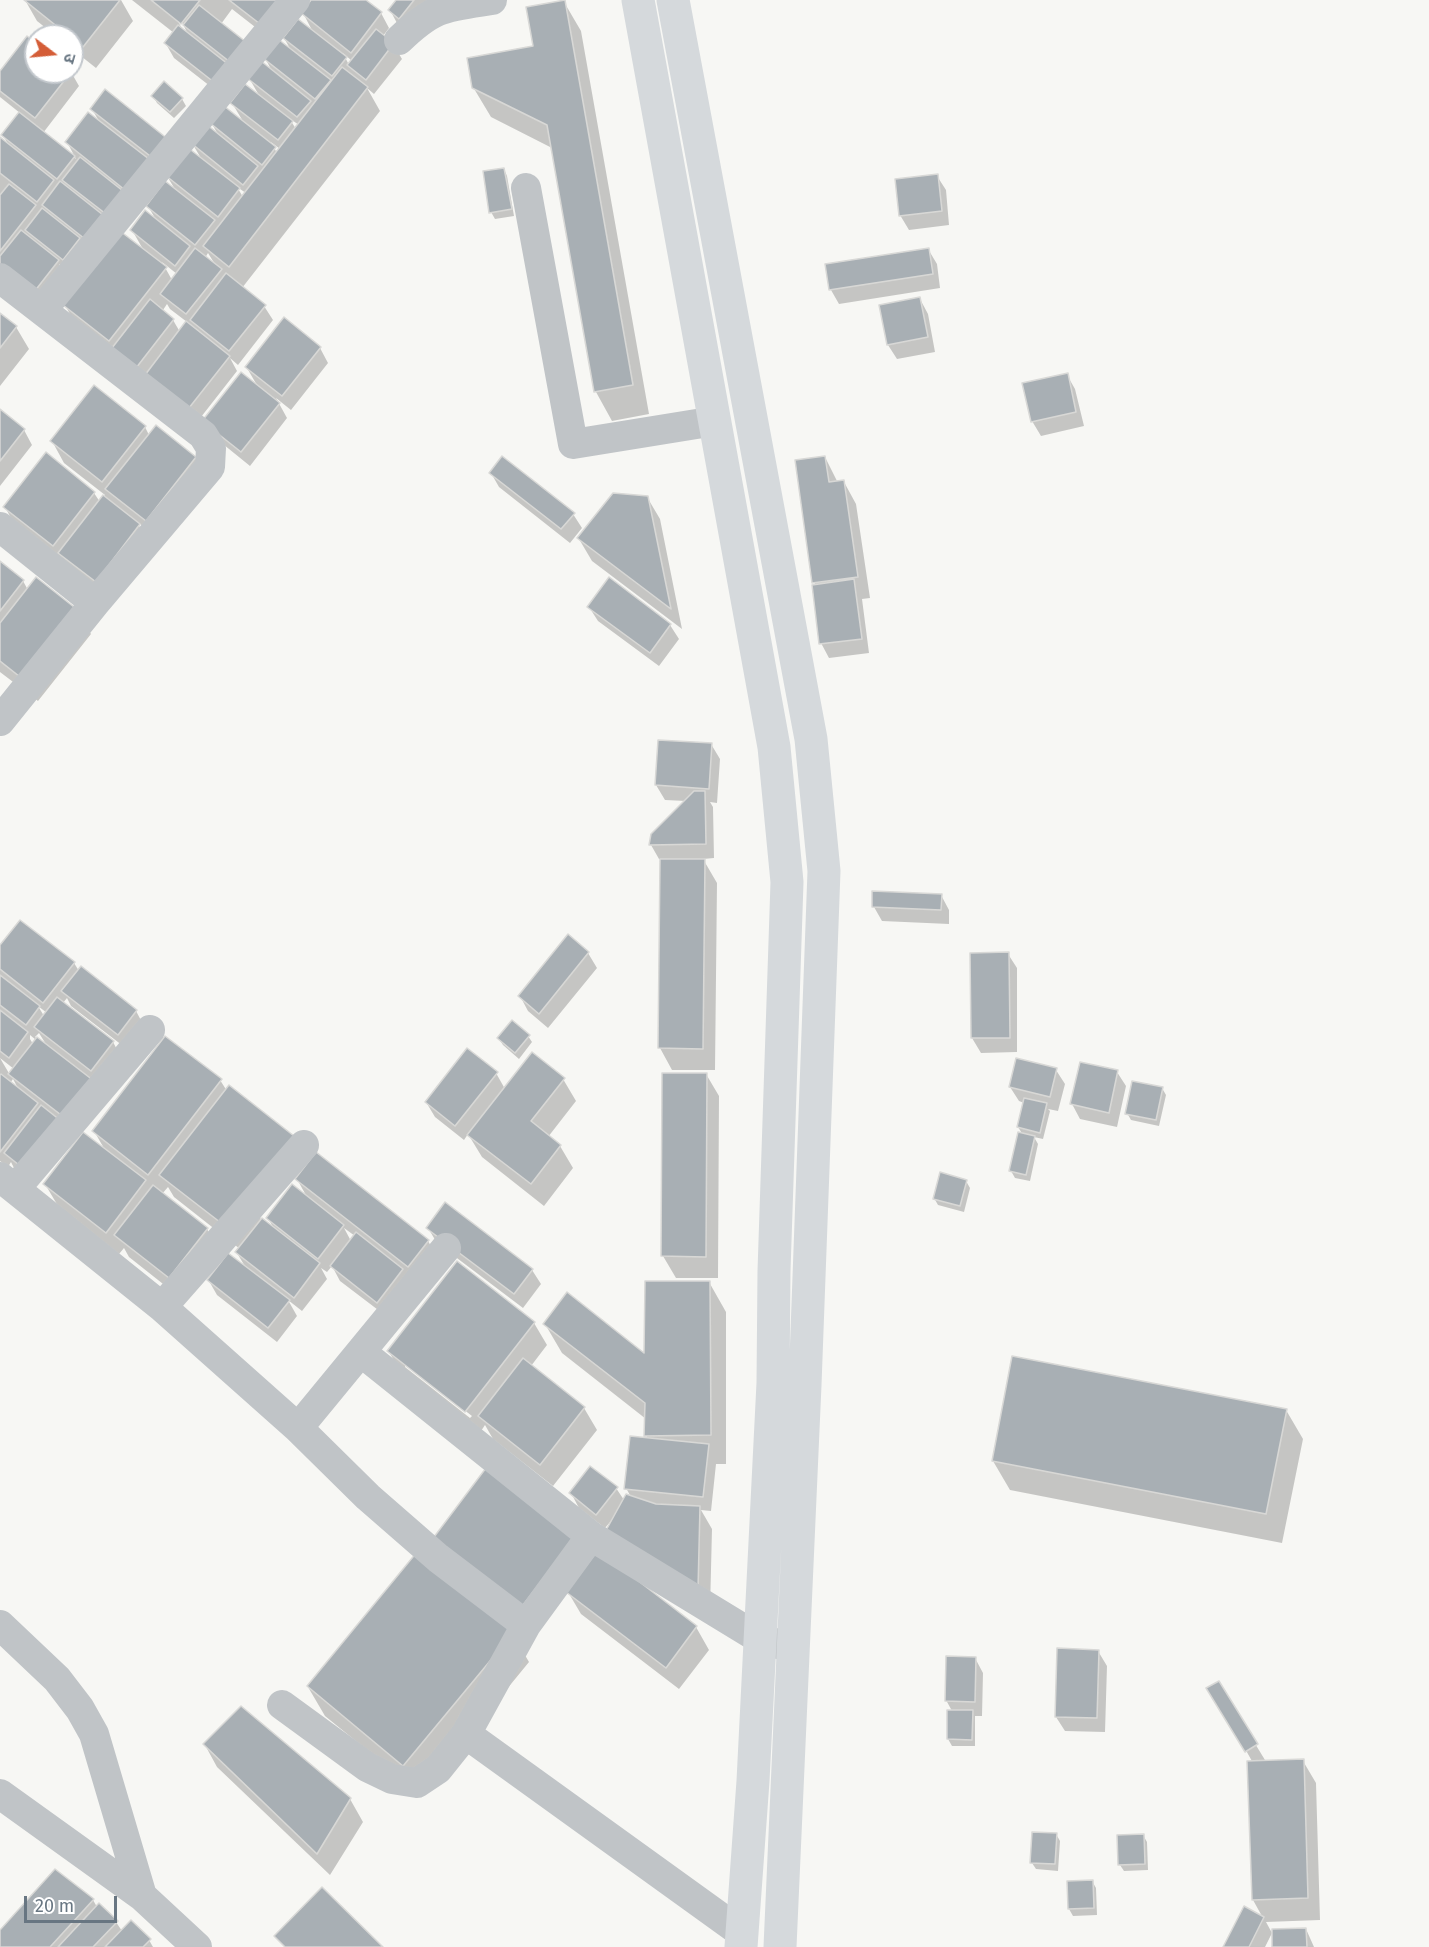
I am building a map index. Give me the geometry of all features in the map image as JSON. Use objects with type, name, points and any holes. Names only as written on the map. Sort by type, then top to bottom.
[{"type":"main road","points":[[638,0],[774,747],[787,882],[774,1260],[773,1383],[753,1781],[741,1940]]},
{"type":"main road","points":[[674,0],[811,739],[824,871],[780,1947]]},
{"type":"street","points":[[42,310],[295,0]]},
{"type":"street","points":[[399,40],[418,21],[432,12],[445,7],[492,0]]},
{"type":"street","points":[[526,188],[573,444],[715,421]]},
{"type":"street","points":[[0,278],[203,435],[211,448],[210,468],[95,603],[0,721]]},
{"type":"street","points":[[0,527],[95,603]]},
{"type":"street","points":[[150,1030],[7,1183],[162,1306],[298,1428],[368,1497],[438,1558],[526,1625]]},
{"type":"street","points":[[162,1306],[304,1145]]},
{"type":"street","points":[[298,1428],[446,1248]]},
{"type":"street","points":[[361,1352],[591,1536],[760,1639],[794,1647]]},
{"type":"street","points":[[282,1705],[367,1767],[392,1779],[417,1783],[438,1769],[466,1734],[526,1625],[591,1536]]},
{"type":"street","points":[[0,1625],[57,1679],[80,1709],[94,1734],[142,1896]]},
{"type":"street","points":[[466,1734],[741,1940]]},
{"type":"street","points":[[0,1794],[142,1896],[197,1947]]},
{"type":"building","points":[[24,0],[120,0],[84,46],[84,24],[54,24]]},
{"type":"building","points":[[151,0],[200,0],[181,24]]},
{"type":"building","points":[[229,0],[282,0],[264,27]]},
{"type":"building","points":[[311,0],[366,0],[382,12],[351,53],[301,13]]},
{"type":"building","points":[[396,0],[414,0],[399,19],[388,10]]},
{"type":"building","points":[[565,0],[633,385],[594,392],[547,125],[472,88],[467,58],[533,46],[526,7]]},
{"type":"building","points":[[199,5],[246,42],[230,62],[183,25]]},
{"type":"building","points":[[298,19],[347,57],[332,76],[283,38]]},
{"type":"building","points":[[178,25],[229,65],[215,83],[164,43]]},
{"type":"building","points":[[376,29],[394,43],[366,80],[347,65]]},
{"type":"building","points":[[278,39],[331,80],[315,99],[263,58]]},
{"type":"building","points":[[24,40],[24,84],[62,84],[35,118],[0,91],[0,71]]},
{"type":"building","points":[[261,61],[311,101],[297,117],[247,78]]},
{"type":"building","points":[[342,67],[368,87],[229,267],[203,246]]},
{"type":"building","points":[[164,81],[183,98],[170,112],[151,96]]},
{"type":"building","points":[[245,84],[293,121],[278,140],[230,103]]},
{"type":"building","points":[[105,89],[169,140],[154,159],[90,109]]},
{"type":"building","points":[[224,106],[276,147],[262,165],[210,123]]},
{"type":"building","points":[[19,112],[75,156],[57,179],[1,135]]},
{"type":"building","points":[[88,112],[154,163],[130,194],[65,142]]},
{"type":"building","points":[[206,124],[258,166],[243,185],[191,143]]},
{"type":"building","points":[[0,137],[54,180],[37,202],[0,173]]},
{"type":"building","points":[[187,147],[240,188],[218,217],[165,175]]},
{"type":"building","points":[[80,157],[123,191],[106,214],[62,180]]},
{"type":"building","points":[[504,168],[512,209],[489,213],[483,171]]},
{"type":"building","points":[[938,174],[942,211],[899,216],[895,179]]},
{"type":"building","points":[[60,181],[103,215],[85,239],[42,205]]},
{"type":"building","points":[[165,181],[215,220],[195,245],[146,206]]},
{"type":"building","points":[[9,184],[36,205],[0,251],[0,195]]},
{"type":"building","points":[[42,208],[80,238],[63,260],[25,230]]},
{"type":"building","points":[[145,210],[190,246],[175,266],[130,230]]},
{"type":"building","points":[[21,230],[59,260],[34,292],[0,265],[0,256]]},
{"type":"building","points":[[120,231],[167,267],[109,341],[63,305]]},
{"type":"building","points":[[195,248],[222,269],[186,314],[160,294]]},
{"type":"building","points":[[929,248],[933,274],[829,290],[825,264]]},
{"type":"building","points":[[226,273],[266,305],[229,351],[190,320]]},
{"type":"building","points":[[920,297],[928,337],[887,345],[879,305]]},
{"type":"building","points":[[150,299],[174,319],[136,368],[112,348]]},
{"type":"building","points":[[0,313],[17,326],[0,348]]},
{"type":"building","points":[[284,317],[321,347],[282,396],[245,367]]},
{"type":"building","points":[[186,321],[230,356],[185,413],[142,379]]},
{"type":"building","points":[[241,372],[280,403],[241,452],[202,421]]},
{"type":"building","points":[[1068,373],[1076,412],[1031,422],[1022,383]]},
{"type":"building","points":[[94,385],[146,426],[102,482],[50,441]]},
{"type":"building","points":[[0,409],[25,429],[0,461]]},
{"type":"building","points":[[156,425],[196,457],[146,521],[105,489]]},
{"type":"building","points":[[46,452],[95,492],[53,546],[3,507]]},
{"type":"building","points":[[502,456],[575,513],[561,529],[489,473]]},
{"type":"building","points":[[825,456],[829,482],[844,480],[858,577],[812,583],[795,460]]},
{"type":"building","points":[[613,493],[648,496],[671,609],[577,538]]},
{"type":"building","points":[[103,495],[140,524],[96,582],[58,553]]},
{"type":"building","points":[[0,561],[24,580],[0,611]]},
{"type":"building","points":[[36,577],[79,611],[24,680],[0,661],[0,623]]},
{"type":"building","points":[[609,577],[671,624],[650,653],[587,607]]},
{"type":"building","points":[[854,579],[862,639],[819,644],[812,585]]},
{"type":"building","points":[[658,740],[712,743],[709,789],[655,785]]},
{"type":"building","points":[[694,791],[705,791],[706,844],[649,845],[651,834]]},
{"type":"building","points":[[660,859],[705,859],[703,1049],[658,1048]]},
{"type":"building","points":[[872,891],[942,894],[941,910],[872,907]]},
{"type":"building","points":[[20,920],[75,962],[43,1003],[0,969],[0,945]]},
{"type":"building","points":[[568,934],[589,952],[539,1014],[518,996]]},
{"type":"building","points":[[1009,952],[1010,1038],[971,1038],[970,953]]},
{"type":"building","points":[[81,966],[137,1010],[118,1035],[61,991]]},
{"type":"building","points":[[0,975],[40,1006],[26,1025],[0,1005]]},
{"type":"building","points":[[57,997],[114,1041],[91,1071],[34,1027]]},
{"type":"building","points":[[0,1010],[28,1032],[9,1058],[0,1051]]},
{"type":"building","points":[[512,1020],[530,1035],[515,1053],[497,1038]]},
{"type":"building","points":[[165,1036],[222,1079],[148,1175],[92,1131]]},
{"type":"building","points":[[37,1037],[94,1081],[65,1118],[8,1074]]},
{"type":"building","points":[[467,1048],[498,1072],[455,1126],[425,1102]]},
{"type":"building","points":[[532,1052],[565,1078],[531,1121],[561,1145],[531,1184],[467,1135]]},
{"type":"building","points":[[1016,1058],[1057,1068],[1050,1097],[1009,1087]]},
{"type":"building","points":[[1080,1062],[1118,1070],[1109,1113],[1070,1104]]},
{"type":"building","points":[[662,1073],[707,1073],[706,1257],[661,1256]]},
{"type":"building","points":[[0,1075],[38,1103],[0,1152]]},
{"type":"building","points":[[1132,1081],[1163,1087],[1156,1120],[1125,1114]]},
{"type":"building","points":[[229,1085],[294,1136],[225,1226],[159,1175]]},
{"type":"building","points":[[1024,1098],[1047,1103],[1040,1133],[1017,1127]]},
{"type":"building","points":[[41,1105],[61,1121],[24,1169],[4,1153]]},
{"type":"building","points":[[83,1132],[146,1180],[106,1233],[43,1184]]},
{"type":"building","points":[[1018,1132],[1035,1136],[1026,1175],[1009,1171]]},
{"type":"building","points":[[316,1152],[429,1240],[408,1267],[295,1179]]},
{"type":"building","points":[[940,1172],[967,1180],[960,1206],[933,1199]]},
{"type":"building","points":[[292,1184],[344,1225],[318,1259],[266,1218]]},
{"type":"building","points":[[153,1185],[208,1228],[169,1278],[114,1235]]},
{"type":"building","points":[[445,1202],[533,1269],[514,1294],[426,1228]]},
{"type":"building","points":[[262,1218],[320,1263],[294,1298],[235,1252]]},
{"type":"building","points":[[356,1232],[403,1269],[377,1303],[330,1266]]},
{"type":"building","points":[[228,1253],[290,1300],[268,1328],[207,1280]]},
{"type":"building","points":[[457,1261],[535,1322],[465,1412],[387,1351]]},
{"type":"building","points":[[645,1281],[710,1281],[711,1435],[644,1436],[645,1403],[543,1324],[567,1292],[644,1353]]},
{"type":"building","points":[[1012,1356],[1287,1409],[1266,1514],[992,1461]]},
{"type":"building","points":[[523,1358],[585,1407],[540,1465],[478,1416]]},
{"type":"building","points":[[630,1436],[709,1444],[703,1497],[624,1489]]},
{"type":"building","points":[[590,1466],[618,1487],[596,1515],[569,1493]]},
{"type":"building","points":[[486,1468],[576,1536],[520,1609],[431,1541]]},
{"type":"building","points":[[626,1494],[656,1504],[700,1506],[698,1589],[604,1534]]},
{"type":"building","points":[[598,1550],[697,1626],[666,1668],[566,1592]]},
{"type":"building","points":[[417,1552],[514,1632],[403,1766],[307,1686]]},
{"type":"building","points":[[1057,1648],[1099,1650],[1097,1718],[1055,1717]]},
{"type":"building","points":[[946,1656],[976,1657],[975,1702],[945,1701]]},
{"type":"building","points":[[1219,1681],[1258,1744],[1245,1752],[1206,1688]]},
{"type":"building","points":[[241,1706],[351,1798],[317,1854],[203,1744]]},
{"type":"building","points":[[947,1710],[973,1710],[972,1740],[947,1739]]},
{"type":"building","points":[[1304,1759],[1308,1898],[1252,1900],[1247,1761]]},
{"type":"building","points":[[1032,1832],[1057,1833],[1055,1864],[1030,1863]]},
{"type":"building","points":[[1144,1834],[1145,1864],[1118,1865],[1117,1835]]},
{"type":"building","points":[[55,1869],[94,1899],[50,1947],[0,1947],[0,1930]]},
{"type":"building","points":[[1093,1880],[1094,1908],[1068,1909],[1067,1881]]},
{"type":"building","points":[[322,1887],[383,1947],[285,1947],[274,1936]]},
{"type":"building","points":[[99,1903],[118,1921],[93,1947],[58,1947]]},
{"type":"building","points":[[1244,1906],[1264,1917],[1249,1947],[1223,1947]]},
{"type":"building","points":[[131,1920],[151,1939],[143,1947],[105,1947]]},
{"type":"building","points":[[1306,1928],[1307,1947],[1272,1947],[1272,1929]]}]
